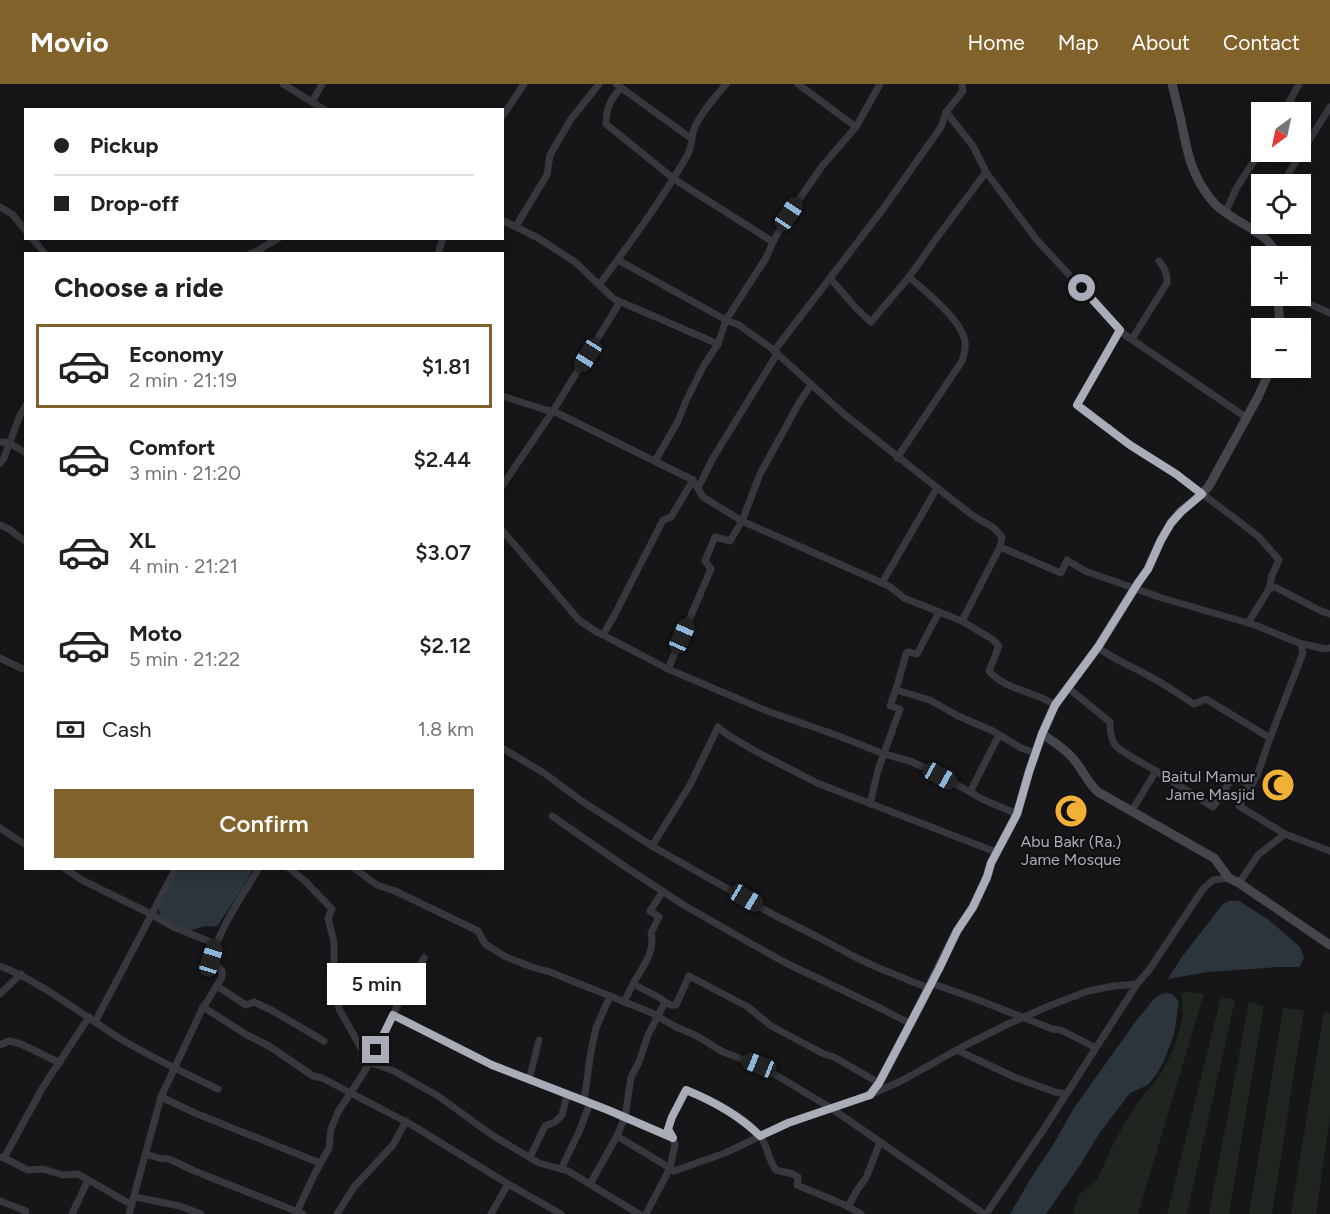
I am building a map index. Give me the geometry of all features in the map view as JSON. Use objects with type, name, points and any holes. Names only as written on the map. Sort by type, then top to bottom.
[{"type":"street","points":[[283,84],[322,108]]},
{"type":"street","points":[[312,102],[322,84]]},
{"type":"street","points":[[504,114],[524,84]]},
{"type":"street","points":[[516,226],[547,175],[550,155],[571,119],[599,84]]},
{"type":"street","points":[[599,285],[674,179],[690,152],[700,116],[726,84]]},
{"type":"street","points":[[798,84],[856,127]]},
{"type":"street","points":[[655,461],[677,423],[704,365],[718,344],[726,320],[766,258],[789,214],[822,165],[856,127],[880,84]]},
{"type":"street","points":[[698,488],[713,458],[776,352],[941,128],[946,112],[963,91],[962,84]]},
{"type":"street","points":[[1172,84],[1186,147],[1194,171],[1203,188],[1226,213],[1251,230]]},
{"type":"street","points":[[1289,102],[1299,84]]},
{"type":"street","points":[[692,139],[618,86],[606,111],[606,124],[674,179],[773,242]]},
{"type":"street","points":[[1288,174],[1330,107]]},
{"type":"street","points":[[946,112],[973,146],[986,172],[1036,238],[1120,330],[1247,417]]},
{"type":"street","points":[[1226,213],[1237,187],[1253,162]]},
{"type":"street","points":[[830,278],[871,322],[909,277],[986,172]]},
{"type":"street","points":[[0,207],[12,214],[24,229]]},
{"type":"street","points":[[504,221],[538,238],[575,262],[614,299],[718,344]]},
{"type":"street","points":[[1258,234],[1271,246]]},
{"type":"street","points":[[34,240],[43,252]]},
{"type":"street","points":[[255,252],[276,240]]},
{"type":"street","points":[[618,260],[739,325],[776,352],[844,414],[871,434],[897,458],[972,515],[994,528],[1002,537],[1000,547],[963,621]]},
{"type":"street","points":[[1132,339],[1167,283],[1168,279],[1163,265],[1159,261]]},
{"type":"street","points":[[897,458],[962,361],[965,344],[963,334],[955,322],[938,302],[909,277]]},
{"type":"street","points":[[504,483],[553,411],[620,302]]},
{"type":"street","points":[[1311,304],[1330,313]]},
{"type":"street","points":[[1120,330],[1077,405],[1125,441],[1176,474],[1259,537],[1279,560],[1269,589],[1248,623]]},
{"type":"street","points":[[870,1095],[879,1083],[911,1023],[957,931],[973,907],[996,852],[1017,814],[1035,753],[1055,705],[1098,647],[1148,569],[1171,523],[1209,486],[1267,378]]},
{"type":"street","points":[[668,669],[711,569],[705,561],[715,537],[730,541],[742,521],[760,474],[811,385]]},
{"type":"street","points":[[504,397],[553,411],[693,480],[703,497],[742,521],[889,586],[904,598],[963,621],[999,646],[989,672],[995,679],[1046,699],[1055,705]]},
{"type":"street","points":[[0,463],[24,408]]},
{"type":"street","points":[[0,442],[9,442],[24,452]]},
{"type":"street","points":[[603,635],[663,520],[672,517],[693,480]]},
{"type":"street","points":[[882,583],[937,488]]},
{"type":"street","points":[[0,525],[24,540]]},
{"type":"street","points":[[504,532],[579,620],[595,631],[668,669],[767,711],[884,754],[910,761],[982,799],[1017,814]]},
{"type":"street","points":[[1000,547],[1061,573],[1067,561],[1085,571],[1217,615],[1248,623],[1301,644],[1330,648]]},
{"type":"street","points":[[1269,589],[1275,587],[1330,614]]},
{"type":"street","points":[[870,804],[900,709],[890,706],[906,654],[908,652],[916,654],[939,612]]},
{"type":"street","points":[[1301,644],[1303,653],[1257,776],[1239,806],[1285,834],[1330,851]]},
{"type":"street","points":[[1098,647],[1118,661],[1150,676],[1194,704],[1206,699],[1270,738]]},
{"type":"street","points":[[0,658],[24,669]]},
{"type":"street","points":[[1067,687],[1110,722],[1115,745],[1123,752],[1212,807],[1234,776],[1251,786]]},
{"type":"street","points":[[896,690],[930,700],[958,716],[993,731],[1021,748],[1035,753]]},
{"type":"street","points":[[652,846],[690,785],[718,727],[755,751],[818,783],[996,852]]},
{"type":"street","points":[[1042,734],[1069,754],[1089,785],[1098,792],[1214,858],[1229,878],[1330,945]]},
{"type":"street","points":[[970,792],[999,735]]},
{"type":"street","points":[[504,749],[544,773],[583,802],[652,846],[776,916],[853,956],[929,986],[1024,1017],[1052,1029],[1061,1030],[1096,1048]]},
{"type":"street","points":[[1131,812],[1156,771]]},
{"type":"street","points":[[552,816],[627,868],[730,932],[769,954],[911,1023]]},
{"type":"street","points":[[0,828],[24,844]]},
{"type":"street","points":[[1239,883],[1258,855],[1285,834]]},
{"type":"street","points":[[67,870],[173,927],[216,944]]},
{"type":"street","points":[[132,1205],[78,1174],[63,1174],[43,1169],[28,1170],[2,1157],[43,1087],[92,1020],[175,870]]},
{"type":"street","points":[[129,1214],[161,1097],[203,1006],[222,977],[222,971],[211,959],[216,944],[224,924],[259,870]]},
{"type":"street","points":[[291,870],[332,909],[328,918],[334,942],[334,974],[339,1009],[369,1062],[394,1071],[438,1096],[492,1135],[539,1163],[568,1171],[639,1214]]},
{"type":"street","points":[[359,870],[377,885],[395,891],[478,931],[485,944],[506,957],[550,972],[657,1016],[723,1052],[759,1065],[831,1108],[985,1214],[1137,984],[1149,970],[1203,889],[1213,880],[1229,878]]},
{"type":"street","points":[[624,1002],[652,950],[651,933],[659,917],[650,911],[663,891]]},
{"type":"street","points":[[145,1154],[169,1159],[299,1213],[320,1163],[329,1148],[331,1129],[338,1112],[369,1062],[405,989],[424,958]]},
{"type":"street","points":[[0,966],[21,974],[120,1038],[175,1069],[218,1089]]},
{"type":"street","points":[[0,994],[21,974]]},
{"type":"street","points":[[633,984],[670,1005],[676,1005],[689,976],[748,1007],[771,1026],[834,1057],[879,1083]]},
{"type":"street","points":[[617,1136],[674,1171],[725,1153],[788,1123],[870,1095],[1008,1024],[1088,991],[1137,984]]},
{"type":"street","points":[[217,986],[246,1005],[254,1002],[324,1041]]},
{"type":"street","points":[[561,1169],[579,1132],[587,1102],[591,1051],[596,1028],[610,996]]},
{"type":"street","points":[[590,1184],[625,1117],[631,1077],[648,1035],[665,1002]]},
{"type":"street","points":[[203,1006],[313,1076],[322,1078],[406,1121],[561,1214]]},
{"type":"street","points":[[393,1015],[492,1065],[673,1138]]},
{"type":"street","points":[[529,1080],[539,1040]]},
{"type":"street","points":[[0,1045],[9,1041],[21,1044],[60,1063]]},
{"type":"street","points":[[957,1050],[1014,1077],[1066,1094]]},
{"type":"street","points":[[646,1214],[669,1168],[675,1144],[668,1129],[686,1090],[716,1104],[749,1125],[760,1136],[770,1155],[772,1165],[776,1170],[793,1173],[798,1177],[797,1185],[861,1214]]},
{"type":"street","points":[[530,1157],[545,1126],[555,1122],[561,1115],[567,1095]]},
{"type":"street","points":[[161,1097],[320,1163]]},
{"type":"street","points":[[337,1214],[354,1187],[393,1145],[406,1121]]},
{"type":"street","points":[[848,1207],[866,1178],[880,1142]]},
{"type":"street","points":[[72,1214],[88,1180]]},
{"type":"street","points":[[491,1214],[508,1184]]},
{"type":"street","points":[[135,1197],[180,1206],[201,1214]]},
{"type":"street","points":[[0,1201],[26,1211],[25,1214]]},
{"type":"shaded area","points":[[179,870],[252,870],[218,925],[214,927],[184,929],[161,916],[159,907],[170,883]]},
{"type":"shaded area","points":[[1229,901],[1239,901],[1269,920],[1300,947],[1304,958],[1299,967],[1208,972],[1168,979],[1181,958],[1223,904]]},
{"type":"shaded area","points":[[1165,993],[1172,994],[1179,1002],[1174,1035],[1158,1072],[1148,1085],[1130,1093],[1099,1134],[1046,1214],[1010,1214],[1074,1108],[1136,1021],[1154,999]]},
{"type":"shaded area","points":[[1181,993],[1204,994],[1138,1214],[1073,1214],[1079,1195],[1097,1180],[1114,1142],[1137,1103],[1160,1075],[1174,1048],[1183,1017]]},
{"type":"shaded area","points":[[1221,997],[1235,1000],[1187,1214],[1167,1214]]},
{"type":"shaded area","points":[[1249,1002],[1264,1006],[1229,1214],[1209,1214]]},
{"type":"shaded area","points":[[1283,1008],[1304,1010],[1272,1214],[1249,1214]]},
{"type":"shaded area","points":[[1324,1012],[1330,1013],[1330,1116],[1316,1214],[1291,1214]]},
{"type":"place","name":"Baitul Mamur Jame Masjid","points":[[1278,785]]},
{"type":"place","name":"Abu Bakr (Ra.) Jame Mosque","points":[[1071,811]]},
{"type":"route","points":[[376,1050],[393,1015],[492,1065],[673,1138],[668,1129],[686,1090],[739,1118],[760,1136],[788,1123],[870,1095],[879,1083],[911,1023],[957,931],[973,907],[991,863],[1017,814],[1042,734],[1055,705],[1098,647],[1143,578],[1171,523],[1202,494],[1176,474],[1130,445],[1077,405],[1120,330],[1082,288]]}]
